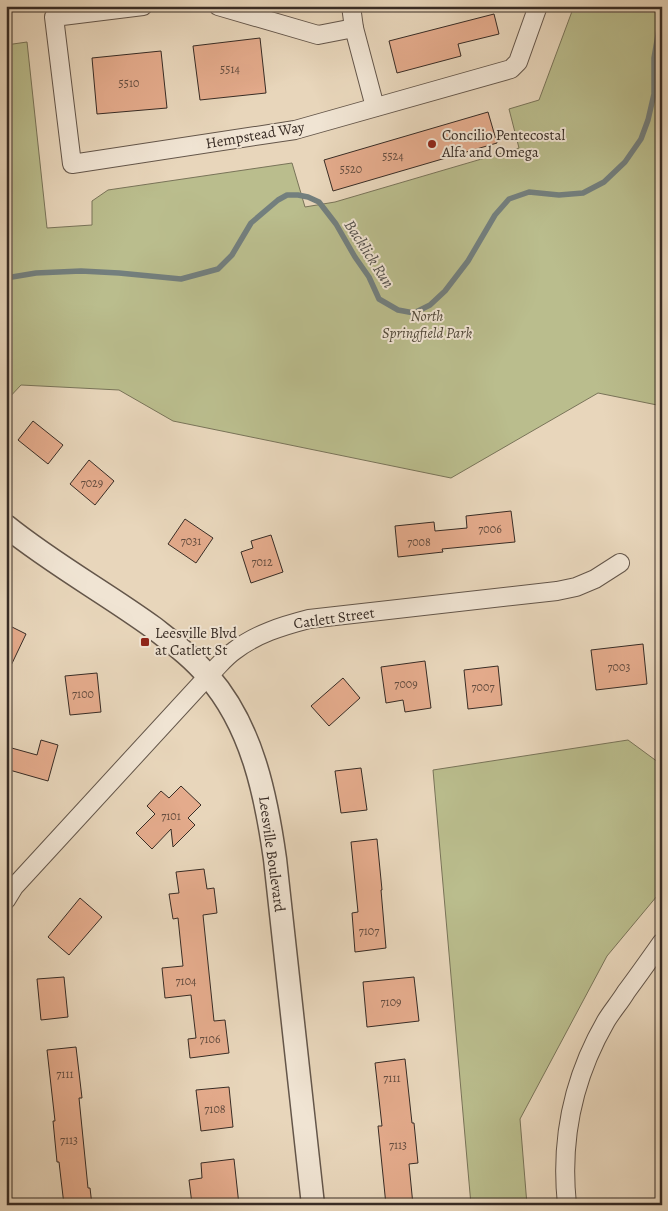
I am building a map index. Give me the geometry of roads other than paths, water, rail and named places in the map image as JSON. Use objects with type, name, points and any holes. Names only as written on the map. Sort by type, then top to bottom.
[{"type":"street","name":"Hempstead Way","points":[[143,6],[54,18],[72,164],[296,130],[511,69],[518,62],[538,6]]},
{"type":"street","points":[[218,6],[318,35],[354,28]]},
{"type":"street","points":[[351,6],[354,28],[376,107]]},
{"type":"street","name":"Leesville Boulevard","points":[[6,526],[134,613],[175,644],[208,676],[228,703],[242,730],[258,771],[269,819],[313,1205]]},
{"type":"street","name":"Catlett Street","points":[[6,900],[14,887],[208,676],[233,651],[260,635],[309,619],[558,592],[595,579],[620,563]]},
{"type":"street","points":[[567,1205],[564,1165],[566,1134],[572,1101],[581,1072],[592,1046],[607,1019],[662,942]]},
{"type":"waterway","name":"Backlick Run","points":[[6,278],[36,273],[81,271],[181,279],[218,269],[232,255],[251,223],[278,200],[287,195],[298,195],[319,202],[336,224],[369,277],[379,299],[398,310],[414,313],[430,305],[445,291],[468,261],[495,215],[509,199],[529,192],[559,195],[583,193],[604,182],[625,162],[641,139],[648,120],[654,94],[654,58],[662,19]]},
{"type":"place","name":"Concilio Pentecostal Alfa and Omega","points":[[432,144]]},
{"type":"place","name":"Leesville Blvd at Catlett St","points":[[145,642]]},
{"type":"park label","name":"North Springfield Park","points":[[427,324]]}]
